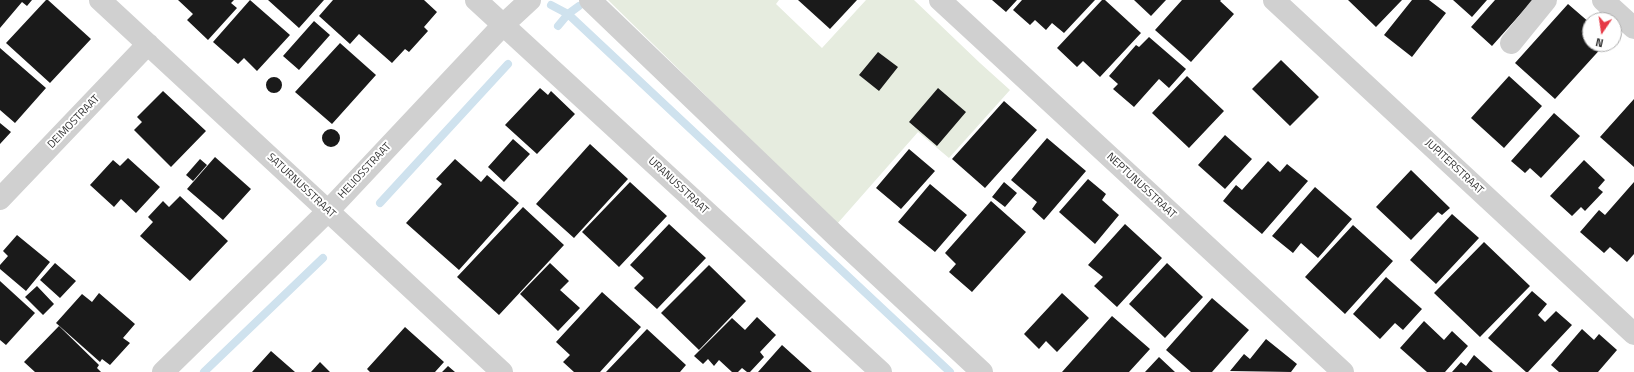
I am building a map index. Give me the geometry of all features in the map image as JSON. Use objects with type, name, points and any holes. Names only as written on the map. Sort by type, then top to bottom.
[{"type":"street","name":"SATURNUSSTRAAT","points":[[100,0],[502,372]]},
{"type":"street","name":"URANUSSTRAAT","points":[[476,0],[881,372]]},
{"type":"street","name":"HELIOSSTRAAT","points":[[163,372],[328,211],[503,25],[530,0]]},
{"type":"street","points":[[590,0],[837,238],[982,372]]},
{"type":"street","name":"NEPTUNUSSTRAAT","points":[[940,0],[1343,372]]},
{"type":"street","name":"JUPITERSTRAAT","points":[[1274,0],[1634,334]]},
{"type":"street","points":[[1511,43],[1546,0]]},
{"type":"street","points":[[1603,0],[1634,28]]},
{"type":"street","name":"DEIMOSTRAAT","points":[[0,199],[148,44]]},
{"type":"shaded area","points":[[608,0],[779,0],[776,4],[822,48],[866,0],[914,0],[1010,90],[949,158],[918,132],[837,224]]},
{"type":"building","points":[[0,0],[32,0],[27,6],[22,2],[0,28]]},
{"type":"building","points":[[46,0],[48,0],[91,39],[50,83],[6,43]]},
{"type":"building","points":[[178,0],[234,0],[231,3],[237,8],[208,40],[187,20],[193,14]]},
{"type":"building","points":[[250,0],[290,35],[257,71],[244,58],[238,64],[213,42]]},
{"type":"building","points":[[268,0],[324,0],[299,28]]},
{"type":"building","points":[[333,0],[424,0],[437,12],[424,27],[428,31],[409,52],[405,49],[392,63],[359,34],[350,44],[319,16]]},
{"type":"building","points":[[798,0],[857,0],[830,29]]},
{"type":"building","points":[[992,0],[1017,0],[1006,12]]},
{"type":"building","points":[[1022,0],[1095,0],[1064,33],[1052,23],[1046,30],[1035,20],[1030,25],[1013,10]]},
{"type":"building","points":[[1102,0],[1105,0],[1141,33],[1100,77],[1083,61],[1077,67],[1057,48]]},
{"type":"building","points":[[1134,0],[1166,0],[1151,16]]},
{"type":"building","points":[[1182,0],[1221,0],[1220,1],[1234,14],[1191,62],[1155,30]]},
{"type":"building","points":[[1348,0],[1402,0],[1376,27]]},
{"type":"building","points":[[1412,0],[1429,0],[1446,13],[1412,57],[1384,35]]},
{"type":"building","points":[[1453,0],[1487,0],[1472,17]]},
{"type":"building","points":[[1495,0],[1533,0],[1492,46],[1471,27]]},
{"type":"building","points":[[1568,4],[1582,16],[1582,52],[1598,52],[1555,99],[1515,63]]},
{"type":"building","points":[[314,21],[330,35],[299,70],[283,56]]},
{"type":"building","points":[[1149,37],[1186,69],[1169,88],[1159,79],[1134,107],[1113,89],[1118,84],[1109,76],[1136,45],[1139,47]]},
{"type":"building","points":[[340,43],[376,75],[332,124],[295,92]]},
{"type":"building","points":[[0,48],[46,88],[15,123],[0,110]]},
{"type":"building","points":[[878,52],[898,67],[879,91],[859,75]]},
{"type":"building","points":[[1281,60],[1319,97],[1290,126],[1252,89]]},
{"type":"building","points":[[1187,76],[1224,111],[1189,148],[1152,113]]},
{"type":"building","points":[[1509,76],[1542,106],[1504,148],[1471,118]]},
{"type":"building","points":[[271,77],[277,77],[282,82],[280,91],[277,93],[271,93],[266,88],[266,82]]},
{"type":"building","points":[[540,88],[548,95],[551,91],[575,114],[537,154],[505,125]]},
{"type":"building","points":[[938,88],[966,112],[937,146],[909,122]]},
{"type":"building","points":[[163,91],[206,131],[171,167],[134,130],[142,122],[137,117]]},
{"type":"building","points":[[1634,99],[1634,167],[1600,137]]},
{"type":"building","points":[[1004,101],[1037,130],[985,188],[952,159]]},
{"type":"building","points":[[1554,113],[1580,136],[1541,178],[1530,168],[1525,173],[1511,161]]},
{"type":"building","points":[[0,123],[11,132],[0,144]]},
{"type":"building","points":[[331,129],[337,132],[340,138],[337,144],[331,147],[325,144],[322,138],[325,132]]},
{"type":"building","points":[[1225,135],[1252,159],[1225,189],[1198,165]]},
{"type":"building","points":[[1047,138],[1086,171],[1044,220],[1032,209],[1037,202],[1011,180]]},
{"type":"building","points":[[513,139],[530,154],[504,182],[488,167]]},
{"type":"building","points":[[590,144],[628,179],[574,238],[536,204]]},
{"type":"building","points":[[909,149],[935,171],[901,209],[876,188]]},
{"type":"building","points":[[215,157],[251,189],[223,220],[187,189]]},
{"type":"building","points":[[128,158],[160,187],[136,213],[121,199],[114,207],[90,185],[113,160],[120,166]]},
{"type":"building","points":[[200,159],[207,165],[193,181],[186,175]]},
{"type":"building","points":[[455,159],[481,182],[487,175],[519,203],[459,270],[406,223],[442,184],[436,179]]},
{"type":"building","points":[[1584,160],[1605,180],[1598,188],[1603,192],[1585,211],[1581,207],[1572,216],[1550,196]]},
{"type":"building","points":[[1268,161],[1280,172],[1287,164],[1308,181],[1262,234],[1223,201],[1236,185],[1242,190]]},
{"type":"building","points":[[1411,170],[1450,208],[1442,215],[1438,212],[1411,240],[1376,207]]},
{"type":"building","points":[[1088,179],[1106,194],[1102,200],[1119,215],[1095,244],[1059,212]]},
{"type":"building","points":[[630,182],[667,216],[619,267],[582,232]]},
{"type":"building","points":[[1004,182],[1017,193],[1005,207],[992,197]]},
{"type":"building","points":[[1634,182],[1634,254],[1627,262],[1610,247],[1604,253],[1580,232],[1599,210],[1605,215]]},
{"type":"building","points":[[930,184],[967,215],[935,252],[898,222]]},
{"type":"building","points":[[1315,187],[1352,219],[1318,258],[1301,243],[1293,253],[1272,236]]},
{"type":"building","points":[[180,196],[228,241],[190,281],[140,236],[153,222],[148,217],[163,201],[169,207]]},
{"type":"building","points":[[991,201],[1026,232],[972,292],[949,272],[956,264],[945,253]]},
{"type":"building","points":[[523,207],[564,245],[499,315],[457,277]]},
{"type":"building","points":[[1452,214],[1479,238],[1436,284],[1410,260]]},
{"type":"building","points":[[669,224],[706,258],[657,309],[634,288],[644,278],[630,265]]},
{"type":"building","points":[[1125,224],[1162,258],[1117,307],[1094,286],[1103,277],[1088,265]]},
{"type":"building","points":[[1353,225],[1393,261],[1345,314],[1305,277]]},
{"type":"building","points":[[17,235],[50,262],[26,291],[0,269],[0,265],[8,256],[3,251]]},
{"type":"building","points":[[1484,242],[1530,286],[1480,337],[1434,293]]},
{"type":"building","points":[[55,263],[76,281],[60,298],[40,280]]},
{"type":"building","points":[[550,263],[569,281],[560,290],[580,308],[558,331],[520,294]]},
{"type":"building","points":[[1167,263],[1203,297],[1165,338],[1129,304]]},
{"type":"building","points":[[709,265],[746,301],[699,350],[661,313]]},
{"type":"building","points":[[1386,277],[1422,309],[1403,330],[1395,323],[1380,339],[1353,314]]},
{"type":"building","points":[[0,281],[35,313],[6,345],[0,340]]},
{"type":"building","points":[[37,286],[54,304],[43,315],[25,297]]},
{"type":"building","points":[[1532,291],[1547,304],[1538,315],[1545,322],[1556,311],[1572,325],[1528,372],[1526,372],[1488,338]]},
{"type":"building","points":[[602,292],[641,327],[600,372],[574,372],[563,362],[570,355],[556,342]]},
{"type":"building","points":[[99,293],[135,324],[123,338],[130,343],[110,365],[102,359],[100,362],[56,323],[82,294],[92,302]]},
{"type":"building","points":[[1062,293],[1089,318],[1057,352],[1046,341],[1039,349],[1024,334]]},
{"type":"building","points":[[1212,298],[1249,330],[1212,372],[1191,372],[1166,350]]},
{"type":"building","points":[[1112,316],[1150,349],[1129,372],[1062,372]]},
{"type":"building","points":[[757,317],[776,335],[760,352],[764,357],[750,372],[747,372],[742,368],[738,372],[732,372],[719,360],[714,366],[708,359],[703,364],[694,356],[732,318],[745,330]]},
{"type":"building","points":[[1424,321],[1444,340],[1452,331],[1468,346],[1445,372],[1427,372],[1400,348]]},
{"type":"building","points":[[59,326],[99,365],[97,368],[101,372],[35,372],[24,362]]},
{"type":"building","points":[[405,327],[444,362],[435,372],[370,372],[367,369]]},
{"type":"building","points":[[647,329],[686,365],[680,372],[606,372]]},
{"type":"building","points":[[1582,329],[1594,340],[1599,334],[1617,350],[1598,372],[1559,372],[1551,365]]},
{"type":"building","points":[[1266,339],[1297,364],[1291,372],[1230,371],[1244,354],[1250,359]]},
{"type":"building","points":[[782,345],[812,372],[758,372]]},
{"type":"building","points":[[271,351],[295,372],[252,372]]},
{"type":"building","points":[[1474,355],[1493,372],[1452,372],[1461,362],[1466,366]]},
{"type":"building","points":[[1159,357],[1175,372],[1145,372]]},
{"type":"building","points":[[320,362],[330,372],[311,372]]},
{"type":"building","points":[[448,366],[455,372],[442,372]]},
{"type":"waterway","points":[[551,5],[568,14],[950,372]]},
{"type":"waterway","points":[[558,26],[568,14],[579,6]]},
{"type":"waterway","points":[[380,203],[508,64]]},
{"type":"waterway","points":[[204,372],[323,258]]}]
